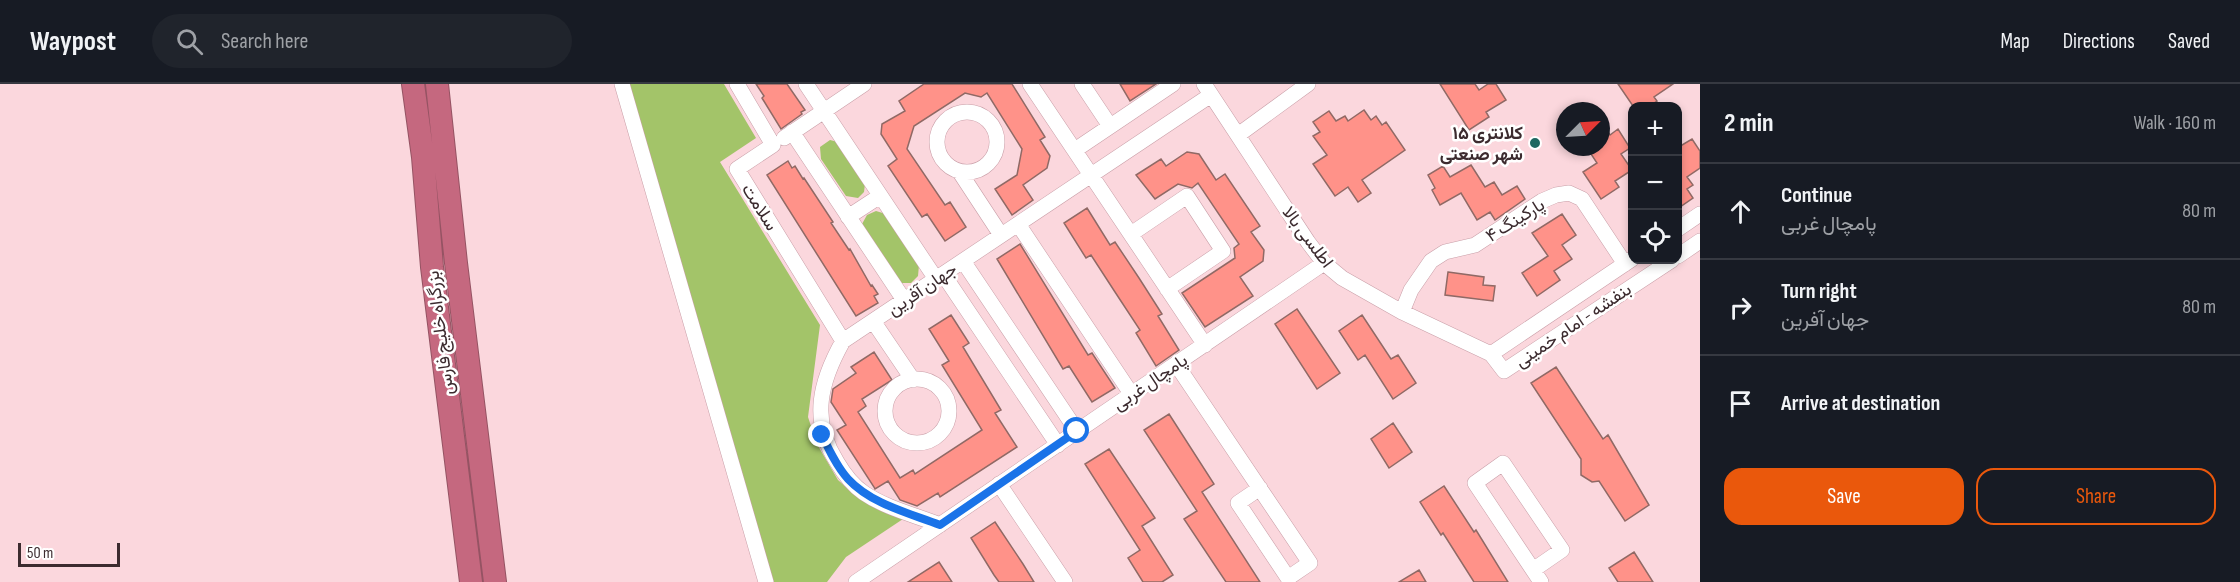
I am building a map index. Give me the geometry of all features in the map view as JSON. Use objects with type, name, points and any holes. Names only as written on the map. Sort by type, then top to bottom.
[{"type":"highway","name":"بزرگراه خلیج فارس","points":[[413,84],[423,157],[432,267],[471,582]]},
{"type":"highway","name":"بزرگراه خلیج فارس","points":[[437,84],[456,263],[495,582]]},
{"type":"street","points":[[622,84],[766,582]]},
{"type":"street","points":[[737,84],[773,145],[864,84]]},
{"type":"street","points":[[806,84],[880,196],[1000,359],[1058,445]]},
{"type":"street","points":[[1030,84],[1205,345]]},
{"type":"street","points":[[1082,84],[1110,126]]},
{"type":"street","points":[[1074,150],[1172,84]]},
{"type":"street","points":[[1238,135],[1308,84]]},
{"type":"street","name":"اطلسی بالا","points":[[1208,89],[1324,263],[1342,278],[1401,312],[1491,354]]},
{"type":"street","name":"جهان آفرین","points":[[843,341],[1091,175],[1208,89]]},
{"type":"street","points":[[792,132],[904,300]]},
{"type":"street","name":"سلامت","points":[[773,145],[737,169],[843,341]]},
{"type":"street","points":[[959,171],[1001,235]]},
{"type":"street","name":"پارکینگ ۴","points":[[1401,312],[1411,290],[1431,261],[1445,252],[1475,245],[1542,201],[1556,195],[1569,193],[1582,199],[1628,261]]},
{"type":"street","points":[[848,217],[880,196]]},
{"type":"street","points":[[1131,234],[1187,196],[1223,251],[1167,289]]},
{"type":"street","points":[[1682,226],[1700,214]]},
{"type":"street","points":[[1018,224],[1131,395]]},
{"type":"street","points":[[1682,253],[1700,241]]},
{"type":"street","points":[[963,261],[1077,431]]},
{"type":"street","name":"پامچال غربی","points":[[856,582],[1324,263]]},
{"type":"street","name":"بنفشه - امام خمینی","points":[[1628,263],[1491,354],[1504,371],[1666,264]]},
{"type":"street","points":[[873,321],[913,380],[932,383],[946,397],[949,416],[945,426],[932,440],[912,442],[895,433],[886,416],[886,406],[895,388],[913,380]]},
{"type":"street","points":[[843,341],[825,380],[820,421],[822,435],[831,453],[848,478],[863,493],[940,525]]},
{"type":"street","points":[[1000,359],[1020,346]]},
{"type":"street","points":[[1176,364],[1260,488],[1310,564],[1288,578],[1238,503],[1260,488]]},
{"type":"street","points":[[1503,463],[1562,550],[1537,576],[1475,483],[1503,463]]},
{"type":"street","points":[[999,484],[1065,582]]},
{"type":"green space","points":[[618,84],[724,84],[756,138],[720,162],[820,325],[808,417],[817,444],[838,480],[858,498],[903,519],[846,557],[827,582],[761,582]]},
{"type":"green space","points":[[830,140],[838,142],[865,184],[864,192],[858,198],[846,196],[821,159],[820,147]]},
{"type":"green space","points":[[876,211],[886,214],[919,265],[918,276],[911,283],[900,283],[862,224],[867,215]]},
{"type":"building","points":[[756,84],[787,84],[805,110],[781,129]]},
{"type":"building","points":[[924,84],[1012,84],[1045,137],[1040,140],[1050,156],[1047,168],[1023,185],[1033,200],[1012,215],[995,189],[1017,175],[1022,149],[987,93],[981,97],[965,93],[914,126],[907,149],[945,205],[950,202],[966,227],[945,241],[927,214],[922,217],[888,166],[897,159],[881,134],[882,124],[905,111],[899,101]]},
{"type":"building","points":[[1120,84],[1156,84],[1130,101]]},
{"type":"building","points":[[1440,84],[1475,84],[1479,90],[1488,84],[1496,84],[1506,100],[1486,112],[1489,117],[1469,130]]},
{"type":"building","points":[[1618,84],[1673,84],[1654,97],[1656,102],[1630,102]]},
{"type":"building","points":[[1364,110],[1371,120],[1376,116],[1382,125],[1386,122],[1405,150],[1362,180],[1371,193],[1358,202],[1348,187],[1335,196],[1313,164],[1327,155],[1313,136],[1320,132],[1313,122],[1329,111],[1336,121],[1345,116],[1348,121]]},
{"type":"building","points":[[1618,129],[1628,145],[1628,149],[1621,154],[1628,164],[1628,173],[1615,181],[1619,187],[1601,199],[1583,172],[1597,163],[1592,156],[1610,156],[1610,135]]},
{"type":"building","points":[[1692,139],[1700,151],[1700,168],[1687,177],[1693,185],[1687,189],[1693,198],[1682,206],[1682,156],[1682,145]]},
{"type":"building","points":[[1187,152],[1199,154],[1216,180],[1225,174],[1260,226],[1251,232],[1264,250],[1263,261],[1240,277],[1253,296],[1205,327],[1182,293],[1235,258],[1234,248],[1239,244],[1198,183],[1192,188],[1178,184],[1155,199],[1136,175],[1161,159],[1166,166]]},
{"type":"building","points":[[788,161],[792,168],[795,166],[804,178],[878,294],[874,296],[878,303],[856,316],[767,175]]},
{"type":"building","points":[[1471,165],[1485,187],[1494,182],[1502,195],[1517,186],[1525,199],[1495,220],[1490,212],[1477,220],[1461,193],[1440,205],[1432,190],[1435,188],[1428,175],[1443,166],[1450,177]]},
{"type":"building","points":[[1087,208],[1110,245],[1115,242],[1139,278],[1162,314],[1158,316],[1179,350],[1156,366],[1136,333],[1140,330],[1091,255],[1086,258],[1064,223]]},
{"type":"building","points":[[1562,214],[1576,235],[1562,245],[1572,259],[1554,271],[1560,280],[1537,296],[1522,273],[1548,256],[1532,233]]},
{"type":"building","points":[[1020,244],[1088,355],[1092,353],[1115,388],[1092,402],[1069,366],[1063,369],[997,259]]},
{"type":"building","points":[[1448,272],[1484,277],[1483,285],[1495,286],[1493,301],[1445,295]]},
{"type":"building","points":[[1297,309],[1340,373],[1317,389],[1275,324]]},
{"type":"building","points":[[951,315],[969,343],[963,347],[1001,410],[995,413],[1017,447],[940,497],[938,493],[917,506],[900,500],[888,481],[875,489],[837,430],[846,425],[831,402],[833,389],[856,373],[851,367],[874,352],[892,380],[862,399],[866,406],[858,412],[900,478],[913,470],[915,474],[982,430],[942,365],[949,361],[929,329]]},
{"type":"building","points":[[1362,315],[1391,359],[1398,355],[1416,383],[1393,399],[1365,355],[1358,360],[1339,331]]},
{"type":"building","points":[[1556,367],[1603,439],[1608,435],[1649,505],[1625,521],[1599,481],[1592,482],[1581,475],[1581,459],[1531,383]]},
{"type":"building","points":[[1169,414],[1214,484],[1202,492],[1260,582],[1226,582],[1184,519],[1197,511],[1144,430]]},
{"type":"building","points":[[1393,423],[1412,452],[1389,468],[1371,439]]},
{"type":"building","points":[[1109,449],[1155,518],[1142,526],[1173,575],[1162,582],[1143,582],[1128,558],[1140,550],[1085,464]]},
{"type":"building","points":[[1444,486],[1474,532],[1476,530],[1508,582],[1474,582],[1443,533],[1441,535],[1420,502]]},
{"type":"building","points":[[995,522],[1034,582],[999,582],[994,575],[971,538]]},
{"type":"building","points":[[1634,552],[1653,582],[1618,582],[1609,568]]},
{"type":"building","points":[[939,562],[952,582],[908,582]]},
{"type":"building","points":[[1419,570],[1426,582],[1399,582]]},
{"type":"place","name":"کلانتری ۱۵ شهر صنعتی","points":[[1535,143]]},
{"type":"route","points":[[822,435],[848,478],[863,493],[940,525],[1077,431]]}]
